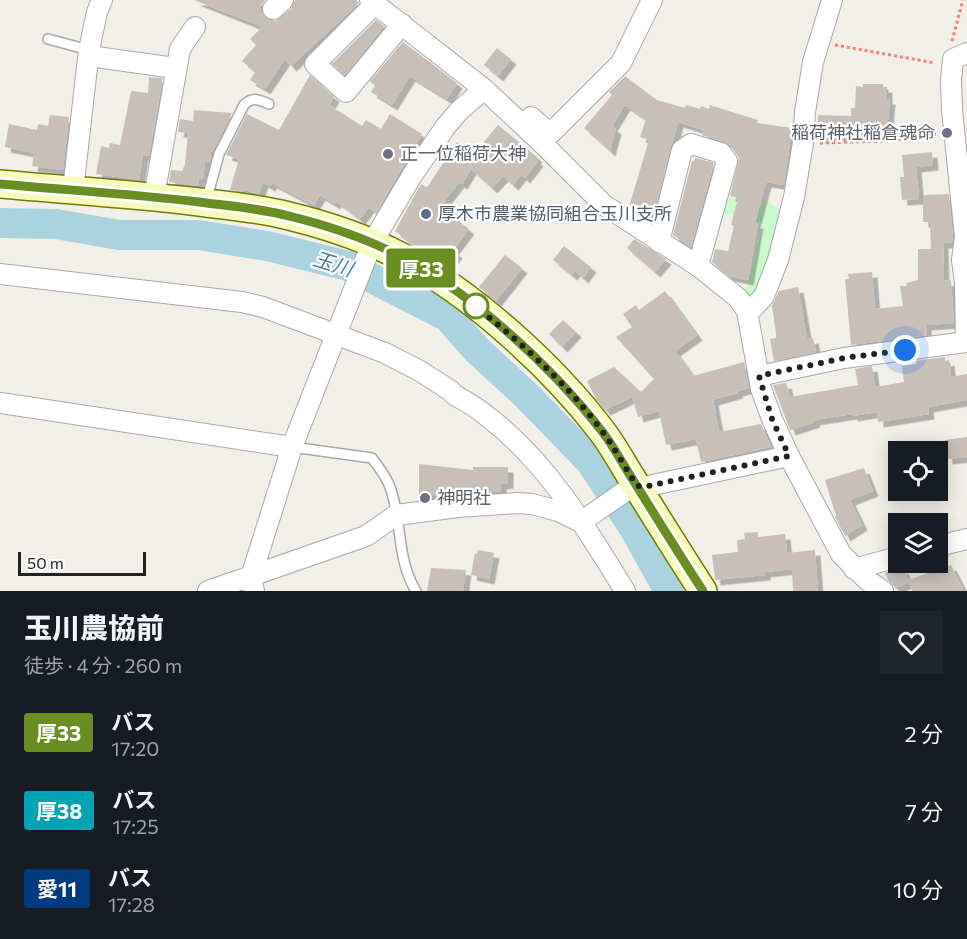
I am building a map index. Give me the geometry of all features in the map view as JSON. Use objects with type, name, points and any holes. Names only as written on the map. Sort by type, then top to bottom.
[{"type":"street","points":[[73,190],[89,53],[97,12],[102,0]]},
{"type":"street","points":[[504,107],[510,102],[517,105],[552,133],[621,63],[652,0]]},
{"type":"street","points":[[747,311],[753,308],[769,287],[794,197],[813,62],[832,0]]},
{"type":"street","points":[[402,24],[346,92],[315,64],[373,2],[402,24],[484,89],[604,205],[698,266],[738,298],[747,311],[759,376],[772,419],[789,456],[841,554],[854,569],[884,591]]},
{"type":"street","points":[[154,196],[180,49],[195,27]]},
{"type":"street","points":[[89,53],[176,68]]},
{"type":"street","points":[[759,376],[844,358],[966,342],[966,283],[962,260],[965,237],[951,80],[953,59],[967,53]]},
{"type":"street","points":[[253,584],[292,447],[370,247],[413,174],[446,126],[484,89]]},
{"type":"street","points":[[659,242],[682,150],[691,144],[721,153],[727,161],[698,266]]},
{"type":"street","points":[[0,184],[154,196],[249,208],[289,216],[370,247],[401,256],[452,287],[534,356],[567,390],[602,431],[632,488],[703,591]]},
{"type":"street","points":[[0,274],[242,302],[338,330],[385,353],[420,371],[487,416],[516,441],[584,520],[625,591]]},
{"type":"street","points":[[0,403],[292,447]]},
{"type":"street","points":[[611,591],[577,531],[584,520],[632,488],[789,456]]},
{"type":"street","points":[[208,591],[253,584],[366,536],[396,516],[470,506],[517,503],[532,504],[584,520]]},
{"type":"street","points":[[948,544],[967,539]]},
{"type":"street","points":[[854,569],[888,560]]},
{"type":"lane","points":[[48,39],[89,53]]},
{"type":"lane","points":[[206,203],[219,154],[244,105],[251,99],[269,104]]},
{"type":"lane","points":[[292,447],[372,458],[391,489],[402,549],[416,591]]},
{"type":"path","points":[[821,42],[860,51],[943,64]]},
{"type":"path","points":[[803,143],[886,141],[941,133]]},
{"type":"green space","points":[[725,196],[762,206],[764,200],[785,212],[753,302],[743,294],[748,284],[763,224],[721,212]]},
{"type":"building","points":[[194,0],[265,0],[261,6],[261,12],[265,17],[275,21],[291,9],[295,0],[356,0],[359,3],[291,66],[285,59],[265,89],[250,80],[255,72],[242,61],[256,45],[250,39],[262,27]]},
{"type":"building","points":[[376,20],[384,26],[345,75],[332,64]]},
{"type":"building","points":[[403,42],[457,83],[447,99],[410,76],[392,105],[371,92],[375,86],[370,81]]},
{"type":"building","points":[[497,48],[511,59],[498,76],[484,65]]},
{"type":"building","points":[[310,75],[334,97],[329,105],[362,126],[366,120],[381,129],[390,114],[422,134],[376,213],[369,207],[360,219],[336,201],[335,204],[320,195],[314,205],[272,183],[270,186],[263,182],[259,194],[245,190],[245,192],[230,190],[239,159],[226,155],[247,114],[279,130]]},
{"type":"building","points":[[625,76],[657,100],[685,108],[686,105],[709,109],[710,105],[758,120],[757,123],[792,128],[784,185],[766,182],[755,223],[758,223],[748,280],[729,276],[712,262],[715,249],[728,251],[734,226],[731,225],[738,198],[730,196],[739,158],[731,146],[725,142],[702,135],[703,130],[678,122],[652,222],[629,207],[649,140],[640,137],[646,119],[625,105],[612,126],[616,129],[610,151],[584,128],[612,95],[609,92]]},
{"type":"building","points":[[149,77],[162,78],[162,82],[149,156],[143,155],[139,180],[96,174],[101,146],[109,148],[110,143],[120,145],[131,91],[148,93]]},
{"type":"building","points":[[863,84],[883,84],[883,87],[887,87],[887,99],[890,99],[887,131],[849,129],[849,136],[817,135],[818,115],[851,116],[851,108],[855,108],[856,86],[863,87]]},
{"type":"building","points":[[194,110],[232,113],[211,152],[210,162],[205,161],[203,179],[199,178],[198,186],[169,182],[171,170],[182,171],[185,164],[188,133],[178,132],[180,119],[193,121]]},
{"type":"building","points":[[50,115],[69,117],[63,170],[32,166],[34,153],[5,147],[9,124],[37,130],[38,124],[48,126]]},
{"type":"building","points":[[498,125],[537,157],[535,159],[538,161],[525,178],[521,175],[513,185],[503,176],[492,188],[471,169],[462,184],[459,182],[440,207],[469,229],[453,250],[457,253],[447,266],[435,250],[432,256],[395,231],[421,184],[428,186],[457,142],[472,156]]},
{"type":"building","points":[[932,152],[933,165],[916,167],[919,199],[902,200],[900,177],[904,177],[902,155]]},
{"type":"building","points":[[695,158],[714,163],[691,247],[673,235],[692,161]]},
{"type":"building","points":[[949,194],[953,237],[952,243],[943,243],[944,281],[951,280],[954,323],[926,325],[927,335],[851,345],[845,279],[849,279],[848,274],[872,272],[875,309],[903,306],[900,286],[907,286],[906,283],[918,280],[918,249],[931,249],[930,222],[923,222],[923,195]]},
{"type":"building","points":[[634,239],[666,259],[655,272],[627,248]]},
{"type":"building","points":[[564,246],[591,267],[583,278],[575,271],[572,275],[553,260]]},
{"type":"building","points":[[505,255],[522,268],[496,301],[479,287]]},
{"type":"building","points":[[798,287],[807,339],[813,338],[816,352],[774,361],[770,339],[776,338],[772,306],[779,291]]},
{"type":"building","points":[[665,291],[697,335],[675,351],[693,376],[744,362],[749,388],[713,400],[719,432],[761,424],[771,447],[701,462],[696,439],[666,445],[659,411],[638,417],[632,397],[605,410],[596,399],[587,381],[614,367],[641,392],[654,379],[616,337],[632,327],[623,314],[636,305],[639,310]]},
{"type":"building","points":[[563,320],[576,332],[562,347],[549,334]]},
{"type":"building","points":[[945,357],[945,361],[949,360],[951,377],[967,374],[967,400],[928,407],[929,414],[878,422],[877,412],[852,416],[852,414],[814,420],[815,422],[790,430],[773,385],[786,383],[790,397],[858,385],[855,369],[872,366],[875,387],[904,382],[902,366],[917,364],[916,361]]},
{"type":"building","points":[[967,437],[967,457],[948,459],[948,441],[945,440]]},
{"type":"building","points":[[419,464],[473,470],[473,467],[508,467],[508,483],[501,484],[501,491],[451,492],[450,496],[419,494]]},
{"type":"building","points":[[864,468],[873,491],[850,500],[862,525],[845,536],[835,517],[825,480]]},
{"type":"building","points":[[758,532],[758,537],[785,534],[787,553],[815,550],[818,591],[793,591],[792,569],[765,572],[765,575],[715,580],[712,555],[738,552],[737,540],[745,539],[744,533]]},
{"type":"building","points":[[478,550],[494,553],[489,579],[471,575],[475,553],[477,554]]},
{"type":"building","points":[[951,565],[964,591],[912,591],[909,582],[896,588],[885,573],[905,573],[908,580],[928,573],[948,573],[948,566]]},
{"type":"building","points":[[431,568],[466,570],[463,591],[427,591]]},
{"type":"waterway","name":"玉川","points":[[0,223],[56,224],[119,235],[198,235],[267,246],[348,266],[448,317],[477,350],[528,397],[591,462],[634,528],[669,591]]},
{"type":"bus line","name":"厚33","points":[[0,184],[154,196],[249,208],[289,216],[321,226],[372,243],[401,256],[452,287],[488,316],[534,356],[567,390],[602,431],[703,591]]},
{"type":"place","name":"稲荷神社稲倉魂命","points":[[947,133]]},
{"type":"place","name":"正一位稲荷大神","points":[[388,154]]},
{"type":"place","name":"厚木市農業協同組合玉川支所","points":[[426,214]]},
{"type":"place","name":"神明社","points":[[425,498]]},
{"type":"route","points":[[476,306],[470,302],[534,356],[567,390],[602,431],[637,486],[648,486],[789,456],[772,419],[761,389],[759,376],[844,358],[905,350]]}]
